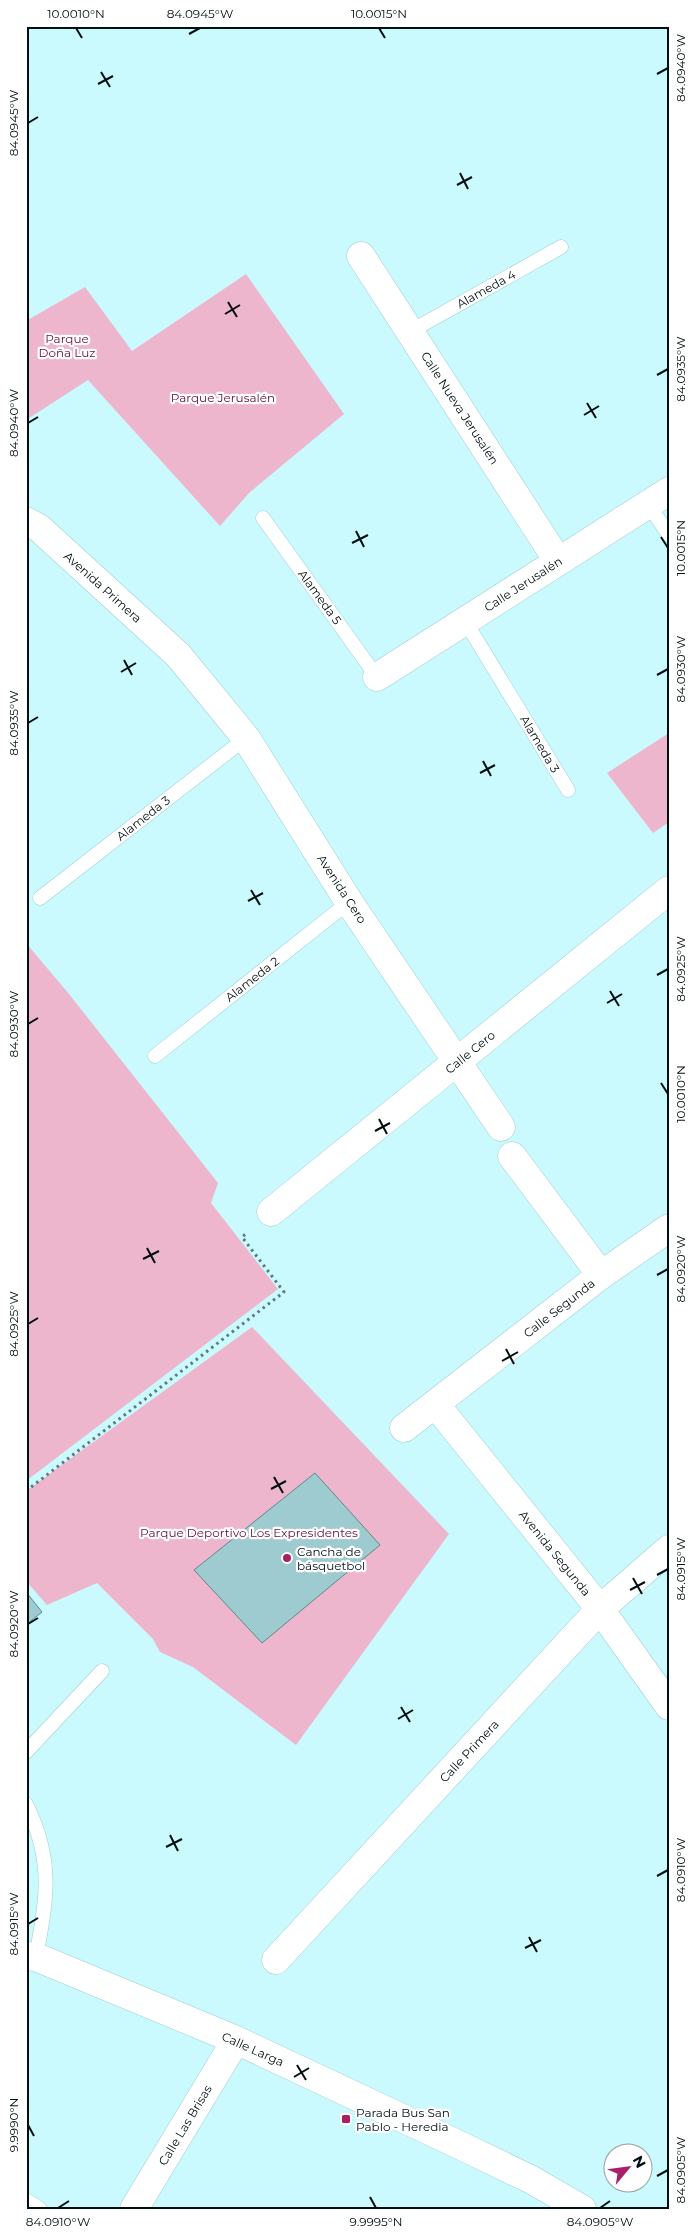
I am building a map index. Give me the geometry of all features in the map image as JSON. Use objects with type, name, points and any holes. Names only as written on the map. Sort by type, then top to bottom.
[{"type":"street","name":"Calle Nueva Jerusalén","points":[[361,256],[558,561]]},
{"type":"street","name":"Calle Jerusalén","points":[[377,677],[658,498]]},
{"type":"street","name":"Avenida Primera","points":[[26,521],[39,528],[178,655]]},
{"type":"street","name":"Avenida Cero","points":[[178,655],[246,738],[349,902],[501,1127]]},
{"type":"street","name":"Calle Cero","points":[[271,1212],[669,890]]},
{"type":"street","points":[[512,1156],[601,1275]]},
{"type":"street","name":"Calle Segunda","points":[[404,1428],[601,1275],[669,1228]]},
{"type":"street","name":"Avenida Segunda","points":[[436,1405],[600,1609],[669,1706]]},
{"type":"street","name":"Calle Primera","points":[[276,1960],[600,1609],[669,1549]]},
{"type":"street","name":"Calle Larga","points":[[31,1956],[236,2040],[532,2180],[582,2209]]},
{"type":"street","name":"Calle Las Brisas","points":[[134,2209],[236,2040]]},
{"type":"lane","name":"Alameda 4","points":[[411,331],[561,247]]},
{"type":"lane","points":[[658,498],[669,535]]},
{"type":"lane","name":"Alameda 5","points":[[263,518],[377,677]]},
{"type":"lane","name":"Alameda 3","points":[[465,621],[568,790]]},
{"type":"lane","name":"Alameda 3","points":[[40,898],[246,738]]},
{"type":"lane","name":"Alameda 2","points":[[155,1056],[349,902]]},
{"type":"lane","points":[[26,1752],[102,1671]]},
{"type":"lane","points":[[26,1804],[34,1820],[45,1857],[46,1898],[31,1956]]},
{"type":"lane","points":[[26,2200],[40,2209]]},
{"type":"path","points":[[26,1491],[284,1292],[242,1237],[271,1212]]},
{"type":"green space","name":"Parque Jerusalén","points":[[246,274],[344,414],[249,493],[220,526],[88,380],[26,420],[26,321],[85,287],[132,351]]},
{"type":"green space","points":[[669,733],[669,822],[653,833],[607,773]]},
{"type":"green space","points":[[26,943],[69,994],[218,1183],[211,1203],[278,1289],[26,1481]]},
{"type":"green space","name":"Parque Deportivo Los Expresidentes","points":[[252,1327],[449,1534],[296,1745],[193,1667],[160,1652],[153,1639],[97,1583],[47,1605],[26,1581],[26,1491]]},
{"type":"building","name":"Cancha de básquetbol","points":[[315,1473],[380,1545],[262,1643],[194,1570]]},
{"type":"building","points":[[26,1592],[42,1612],[26,1625]]},
{"type":"place","name":"Cancha de básquetbol","points":[[287,1558]]},
{"type":"place","name":"Parada Bus San Pablo - Heredia","points":[[346,2119]]},
{"type":"park label","name":"Parque Doña Luz","points":[[67,345]]}]
